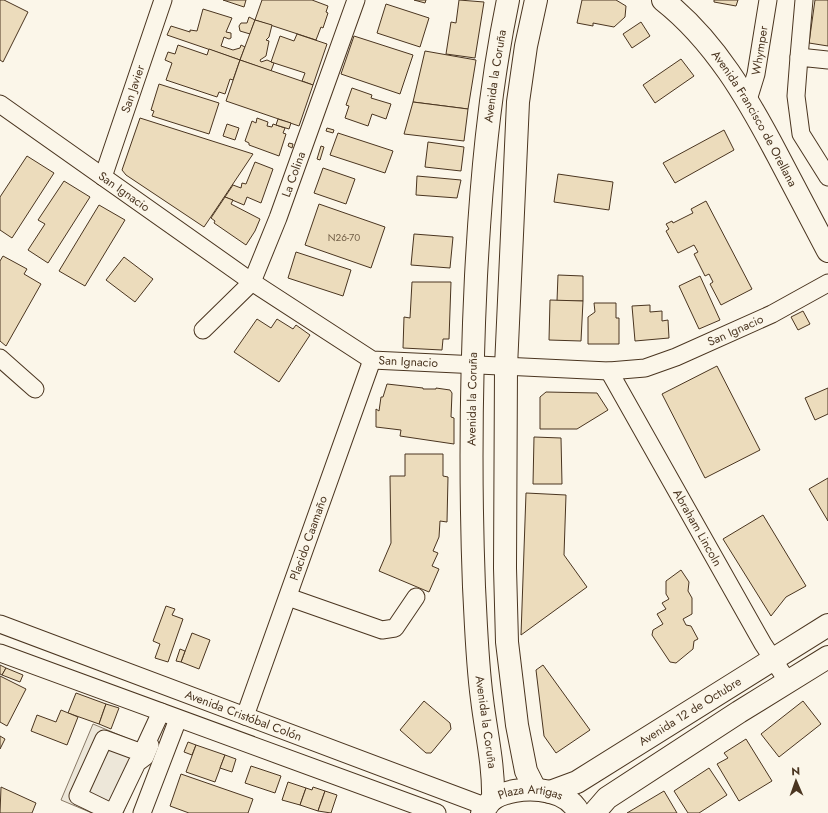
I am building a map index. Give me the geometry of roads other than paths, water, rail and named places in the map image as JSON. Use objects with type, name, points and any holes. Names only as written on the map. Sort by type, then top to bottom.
[{"type":"main road","name":"Avenida la Coruña","points":[[487,806],[494,777],[482,699],[477,648],[472,508],[472,364],[479,230],[492,83],[508,0]]},
{"type":"main road","points":[[536,0],[526,46],[518,102],[506,367],[505,508],[507,648],[516,725],[526,771],[542,790]]},
{"type":"main road","name":"Avenida Francisco de Orellana","points":[[663,0],[683,18],[714,51],[748,100],[828,251]]},
{"type":"main road","points":[[472,508],[505,508]]},
{"type":"main road","name":"Avenida 12 de Octubre","points":[[542,790],[577,782],[828,625]]},
{"type":"main road","points":[[594,813],[607,798],[828,658]]},
{"type":"main road","name":"Plaza Artigas","points":[[487,806],[520,790],[542,790],[569,802],[579,813]]},
{"type":"street","name":"San Javier","points":[[103,177],[163,0]]},
{"type":"street","name":"La Colina","points":[[203,330],[252,282],[278,218],[356,0]]},
{"type":"street","name":"Whymper","points":[[748,100],[756,74],[768,0]]},
{"type":"street","points":[[804,0],[796,96],[802,134],[828,177]]},
{"type":"street","points":[[799,57],[828,60]]},
{"type":"street","name":"San Ignacio","points":[[0,104],[252,282],[372,360],[609,371],[645,368],[676,357],[772,314],[828,283]]},
{"type":"street","points":[[0,358],[34,389]]},
{"type":"street","name":"Placido Caamaño","points":[[245,716],[372,360]]},
{"type":"street","name":"Abraham Lincoln","points":[[609,371],[788,682]]},
{"type":"street","points":[[288,596],[382,630],[395,628],[416,597]]},
{"type":"street","name":"Avenida Cristóbal Colón","points":[[2,629],[245,716],[487,806]]},
{"type":"street","name":"Avenida Cristóbal Colón","points":[[0,653],[436,813]]},
{"type":"street","points":[[168,715],[145,757],[137,763],[113,813],[78,796],[104,739],[142,753],[168,715]]},
{"type":"street","points":[[142,813],[168,715]]}]
